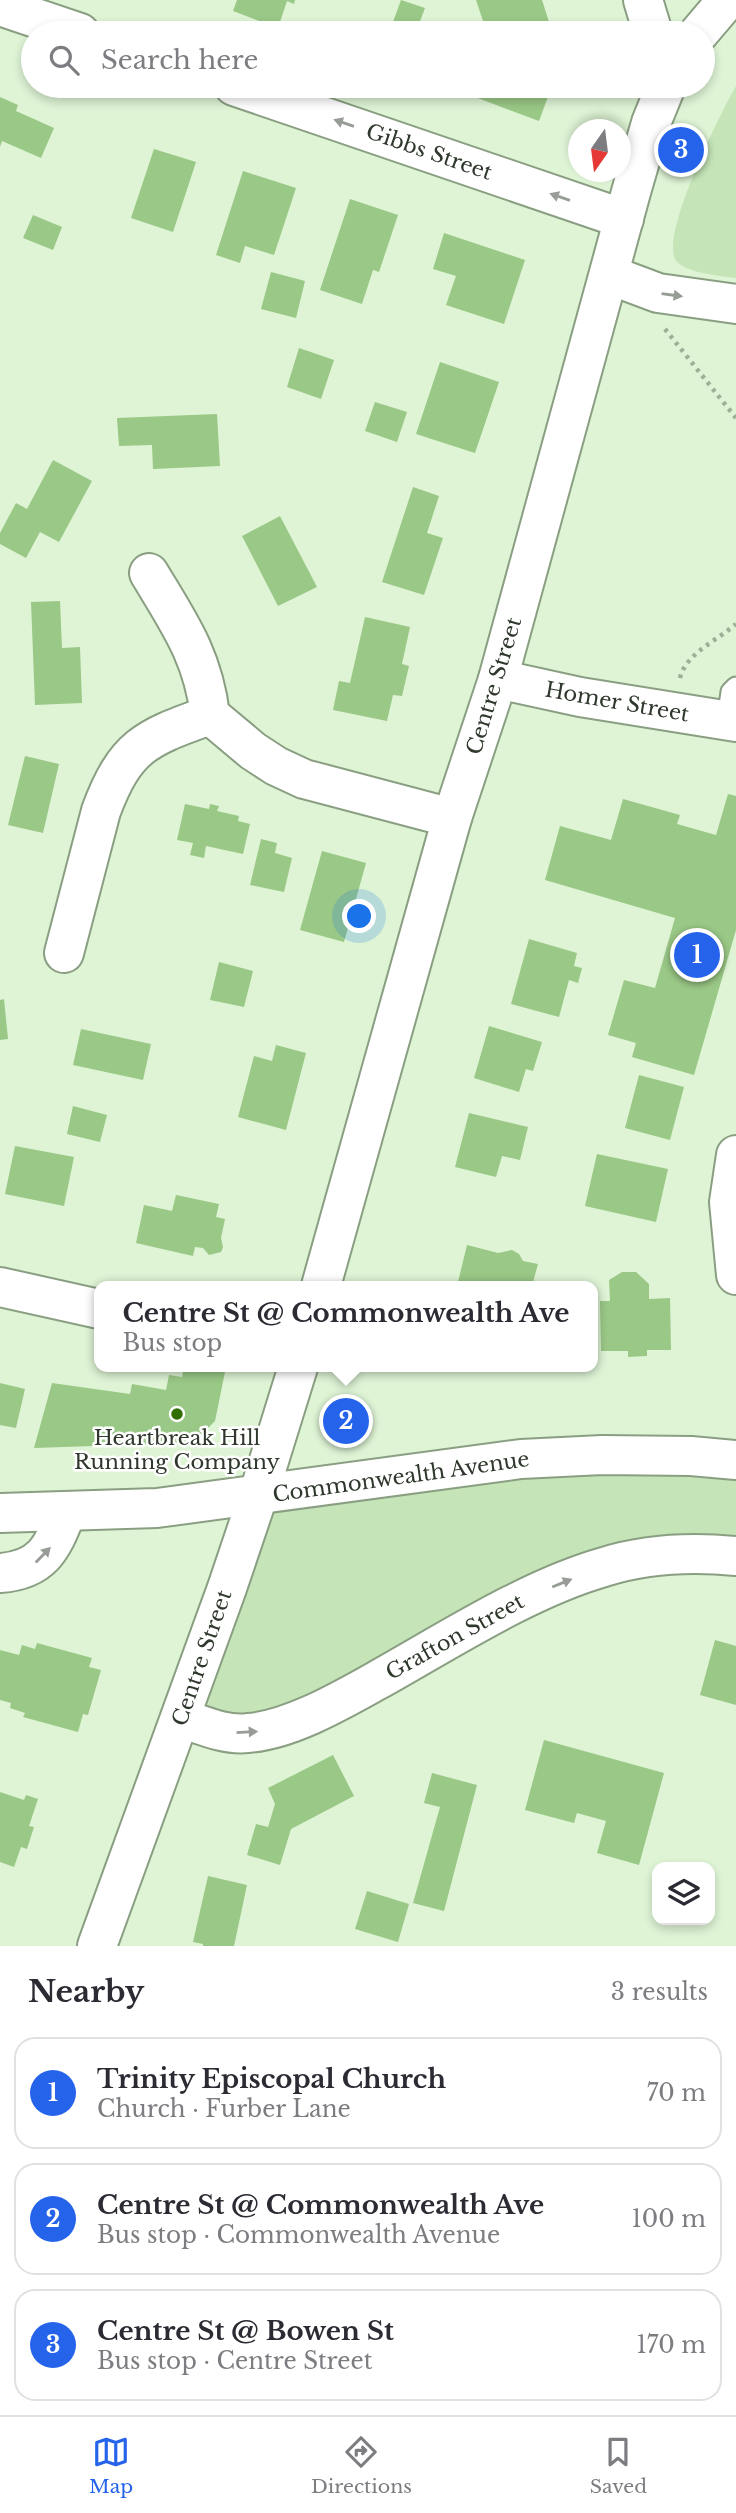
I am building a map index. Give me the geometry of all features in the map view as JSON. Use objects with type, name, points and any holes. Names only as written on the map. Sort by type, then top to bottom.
[{"type":"main road","points":[[643,0],[649,21]]},
{"type":"main road","points":[[709,21],[727,0]]},
{"type":"main road","points":[[0,6],[44,21]]},
{"type":"main road","name":"Gibbs Street","points":[[269,98],[624,219]]},
{"type":"main road","name":"Centre Street","points":[[322,1281],[452,818],[498,679],[624,219],[651,123],[661,98]]},
{"type":"main road","points":[[610,275],[658,293],[736,304]]},
{"type":"main road","points":[[149,573],[188,639],[200,665],[210,715],[253,751],[304,779],[452,818]]},
{"type":"main road","name":"Homer Street","points":[[498,679],[580,697],[671,712],[733,710]]},
{"type":"main road","points":[[64,953],[101,811],[109,788],[120,769],[138,747],[160,734],[210,715]]},
{"type":"main road","points":[[736,1155],[729,1202],[736,1275]]},
{"type":"main road","points":[[0,1287],[94,1308]]},
{"type":"main road","name":"Centre Street","points":[[97,1946],[181,1718],[258,1496],[296,1372]]},
{"type":"main road","name":"Commonwealth Avenue","points":[[0,1514],[157,1508],[521,1459],[601,1454],[691,1455],[736,1460]]},
{"type":"main road","points":[[0,1573],[13,1572],[32,1565],[46,1554],[66,1513]]},
{"type":"main road","name":"Grafton Street","points":[[181,1718],[225,1731],[246,1734],[269,1729],[295,1720],[365,1687],[532,1595],[604,1567],[640,1559],[681,1555],[736,1556]]},
{"type":"path","points":[[661,324],[736,418]]},
{"type":"path","points":[[671,712],[682,669],[736,624]]},
{"type":"green space","points":[[736,86],[736,278],[686,268],[675,259],[673,245],[684,199]]},
{"type":"green space","points":[[736,1460],[736,1556],[640,1559],[295,1720],[181,1718],[258,1496]]},
{"type":"building","points":[[237,0],[295,0],[294,4],[287,1],[280,21],[259,21],[233,11]]},
{"type":"building","points":[[401,0],[425,8],[420,21],[393,21]]},
{"type":"building","points":[[476,0],[542,0],[549,21],[483,21]]},
{"type":"building","points":[[0,97],[18,105],[16,111],[54,128],[41,158],[2,141],[0,147]]},
{"type":"building","points":[[478,98],[548,98],[539,121]]},
{"type":"building","points":[[154,149],[196,162],[173,232],[131,218]]},
{"type":"building","points":[[243,171],[296,188],[274,255],[245,246],[240,263],[216,255]]},
{"type":"building","points":[[350,199],[398,215],[379,272],[373,270],[362,304],[320,290]]},
{"type":"building","points":[[33,215],[62,227],[53,250],[23,238]]},
{"type":"building","points":[[444,233],[525,260],[504,324],[446,305],[456,276],[433,269]]},
{"type":"building","points":[[271,272],[305,281],[296,318],[261,309]]},
{"type":"building","points":[[299,348],[334,360],[321,399],[287,387]]},
{"type":"building","points":[[440,362],[499,382],[475,453],[416,434]]},
{"type":"building","points":[[375,402],[407,412],[397,442],[365,431]]},
{"type":"building","points":[[217,414],[220,466],[153,469],[152,445],[119,446],[117,418]]},
{"type":"building","points":[[53,460],[92,481],[59,542],[40,532],[26,558],[0,544],[0,533],[16,503],[27,509]]},
{"type":"building","points":[[413,487],[439,496],[427,533],[443,538],[424,595],[382,582]]},
{"type":"building","points":[[280,516],[317,587],[278,606],[242,536]]},
{"type":"building","points":[[60,601],[62,648],[80,647],[82,703],[35,705],[31,602]]},
{"type":"building","points":[[365,617],[410,627],[402,664],[409,666],[402,696],[393,695],[387,721],[333,710],[339,681],[350,683]]},
{"type":"building","points":[[25,756],[59,764],[43,833],[8,825]]},
{"type":"building","points":[[728,794],[736,796],[736,930],[694,1075],[632,1057],[636,1043],[608,1035],[624,980],[655,988],[675,918],[545,880],[560,826],[611,840],[623,799],[680,815],[677,824],[716,835]]},
{"type":"building","points":[[185,804],[209,809],[210,804],[219,806],[217,811],[239,816],[238,821],[250,824],[243,854],[206,846],[204,858],[190,855],[193,843],[177,840]]},
{"type":"building","points":[[261,839],[277,843],[275,853],[292,858],[284,892],[250,885]]},
{"type":"building","points":[[322,851],[366,863],[344,942],[300,930]]},
{"type":"building","points":[[529,939],[577,953],[574,966],[582,968],[578,983],[569,980],[559,1017],[511,1004]]},
{"type":"building","points":[[219,962],[253,971],[244,1007],[210,1000]]},
{"type":"building","points":[[4,999],[8,1039],[0,1040],[0,1000]]},
{"type":"building","points":[[489,1026],[542,1042],[533,1071],[526,1069],[519,1092],[474,1078]]},
{"type":"building","points":[[81,1029],[151,1044],[143,1080],[73,1065]]},
{"type":"building","points":[[276,1045],[306,1053],[286,1130],[238,1117],[254,1056],[272,1061]]},
{"type":"building","points":[[639,1075],[684,1087],[670,1140],[625,1128]]},
{"type":"building","points":[[73,1106],[107,1115],[100,1142],[67,1134]]},
{"type":"building","points":[[469,1113],[528,1127],[520,1160],[502,1156],[496,1177],[455,1167]]},
{"type":"building","points":[[15,1146],[74,1157],[64,1206],[5,1194]]},
{"type":"building","points":[[597,1154],[668,1169],[656,1222],[585,1206]]},
{"type":"building","points":[[176,1195],[219,1204],[216,1217],[225,1219],[221,1252],[209,1255],[203,1248],[195,1247],[193,1256],[136,1243],[144,1205],[172,1211]]},
{"type":"building","points":[[467,1245],[498,1253],[512,1250],[519,1254],[523,1261],[538,1264],[533,1281],[458,1281]]},
{"type":"building","points":[[622,1272],[636,1272],[649,1284],[649,1299],[670,1298],[671,1350],[647,1350],[647,1356],[628,1357],[628,1351],[601,1351],[600,1301],[610,1301],[609,1280]]},
{"type":"building","points":[[183,1372],[225,1372],[215,1421],[198,1438],[180,1443],[34,1448],[52,1383],[130,1394],[132,1384],[166,1390],[169,1375],[182,1377]]},
{"type":"building","points":[[0,1383],[25,1389],[16,1428],[0,1425]]},
{"type":"building","points":[[715,1640],[736,1646],[736,1705],[700,1695]]},
{"type":"building","points":[[37,1643],[92,1658],[89,1667],[101,1670],[88,1715],[83,1714],[78,1732],[23,1717],[25,1713],[10,1708],[11,1703],[0,1700],[0,1650],[19,1655],[22,1645],[35,1649]]},
{"type":"building","points":[[544,1740],[664,1773],[639,1865],[597,1853],[606,1821],[577,1813],[574,1823],[525,1810]]},
{"type":"building","points":[[333,1755],[354,1796],[291,1829],[280,1865],[247,1855],[256,1824],[268,1827],[275,1804],[268,1788]]},
{"type":"building","points":[[432,1773],[477,1785],[444,1911],[413,1903],[440,1807],[424,1803]]},
{"type":"building","points":[[0,1792],[24,1800],[26,1795],[38,1799],[29,1826],[34,1827],[27,1849],[21,1847],[14,1867],[0,1862]]},
{"type":"building","points":[[208,1876],[247,1885],[234,1946],[203,1946],[193,1942]]},
{"type":"building","points":[[367,1891],[409,1904],[398,1942],[355,1929]]},
{"type":"place","name":"Centre St @ Bowen St","points":[[681,150]]},
{"type":"place","name":"Trinity Episcopal Church","points":[[697,955]]},
{"type":"place","name":"Heartbreak Hill Running Company","points":[[177,1414]]},
{"type":"place","name":"Centre St @ Commonwealth Ave","points":[[346,1421]]}]
